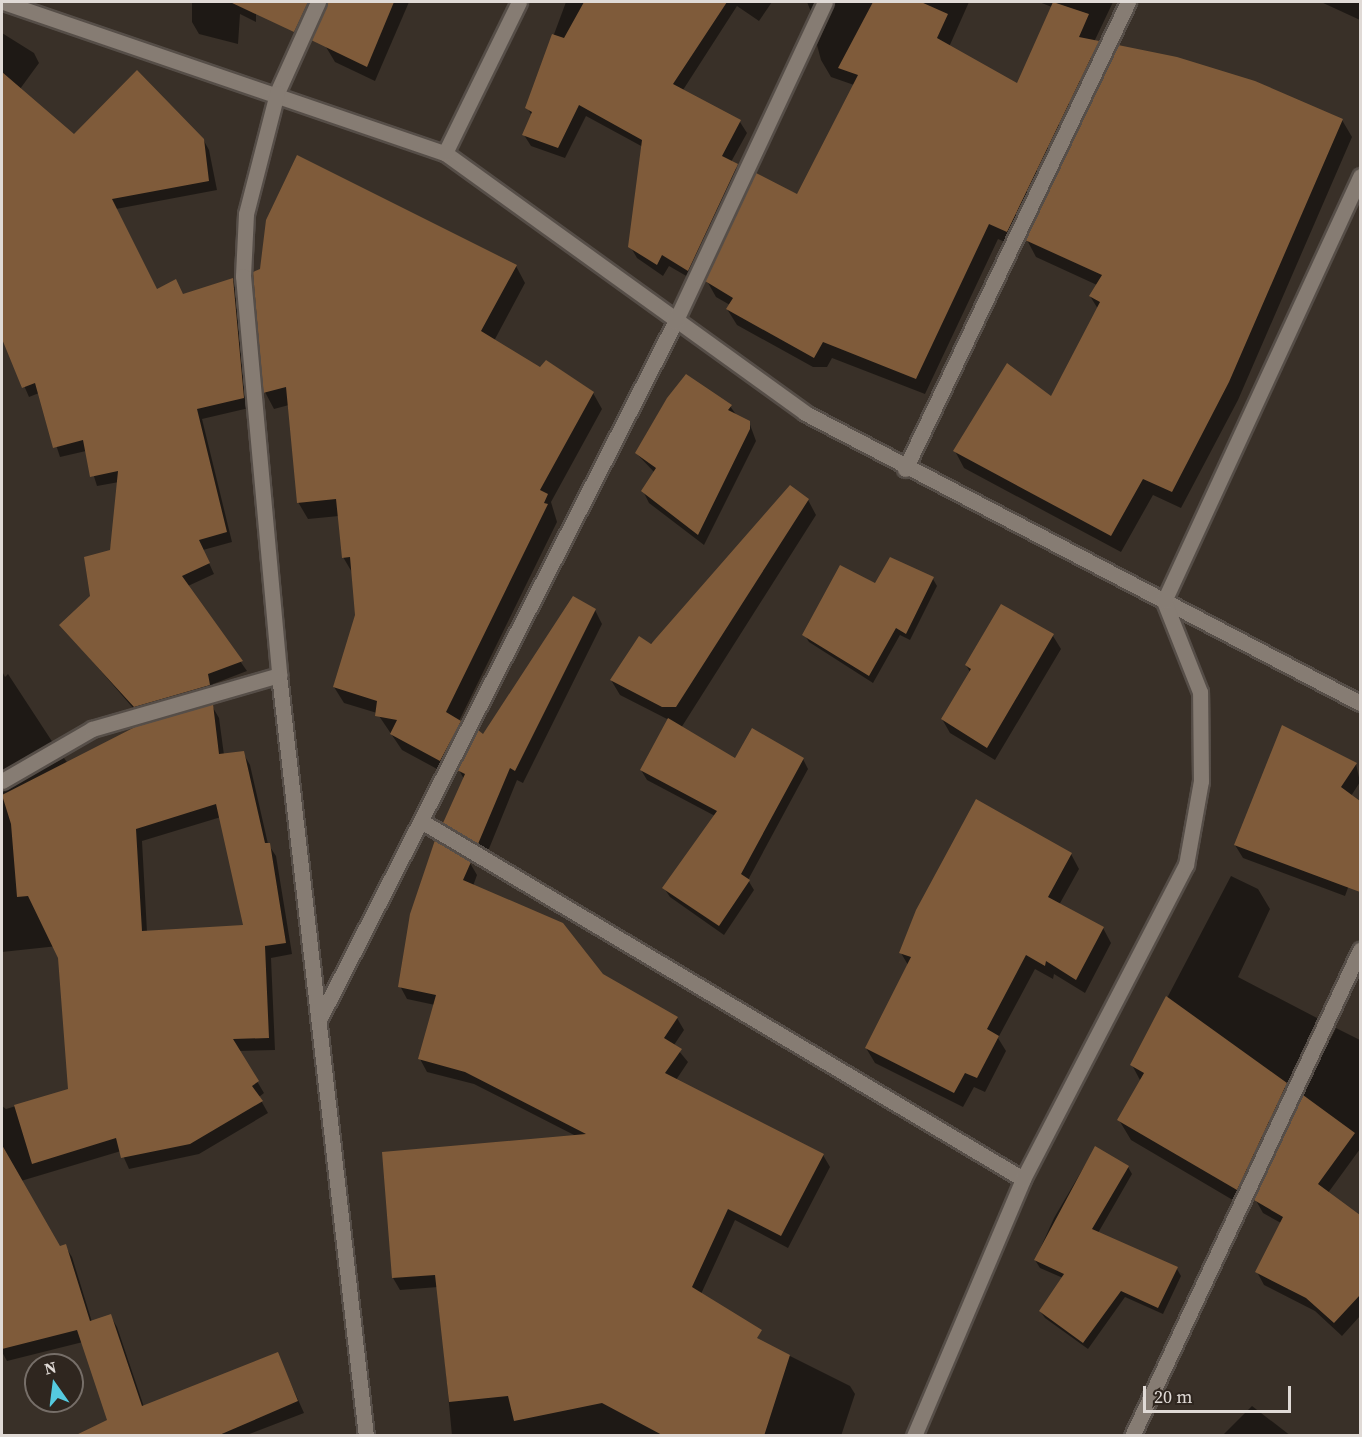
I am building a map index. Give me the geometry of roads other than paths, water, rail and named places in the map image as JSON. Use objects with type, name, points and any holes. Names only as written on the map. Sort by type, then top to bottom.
[{"type":"street","points":[[3,2],[277,93],[445,153],[675,322],[805,413],[905,469],[1360,704]]},
{"type":"street","points":[[318,2],[277,93],[246,214],[243,276],[279,675],[321,1016],[366,1436]]},
{"type":"street","points":[[445,153],[519,2]]},
{"type":"street","points":[[321,1016],[675,322],[825,2]]},
{"type":"street","points":[[905,469],[1128,2]]},
{"type":"street","points":[[914,1436],[1023,1179],[1186,865],[1201,781],[1200,692],[1164,601],[1360,176]]},
{"type":"street","points":[[2,781],[92,729],[279,675]]},
{"type":"street","points":[[421,821],[1023,1179]]},
{"type":"street","points":[[1132,1436],[1360,950]]}]
